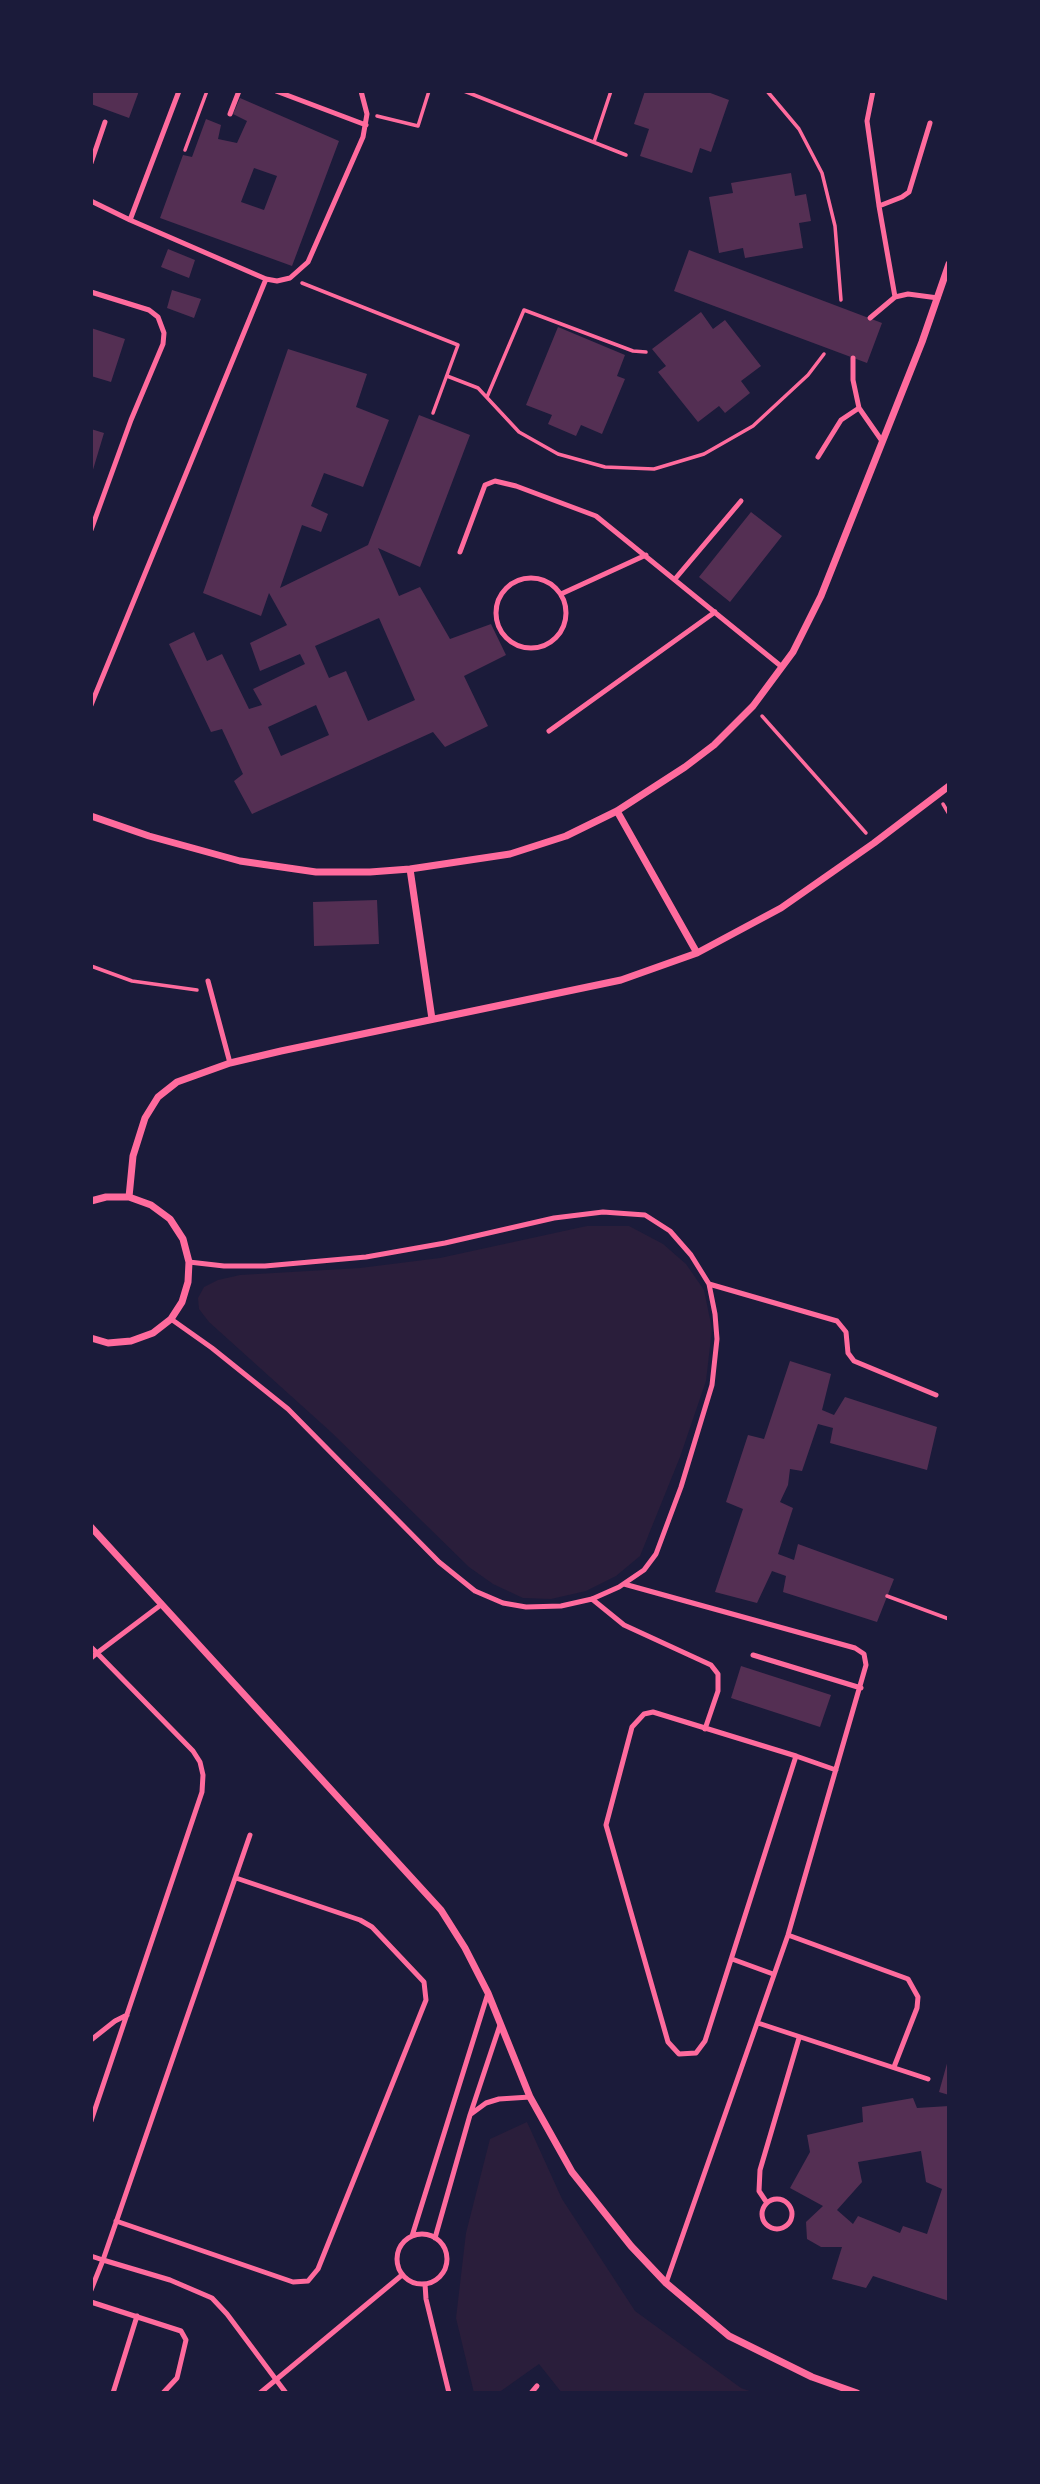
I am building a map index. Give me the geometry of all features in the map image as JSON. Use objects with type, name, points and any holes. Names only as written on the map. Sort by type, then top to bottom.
[{"type":"street","points":[[91,816],[149,836],[240,861],[316,872],[370,872],[410,869],[510,854],[566,836],[617,811],[685,767],[713,745],[754,706],[793,652],[821,596],[949,264]]},
{"type":"street","points":[[129,1197],[133,1156],[145,1118],[158,1097],[177,1082],[230,1063],[621,979],[697,953],[781,908],[949,786]]},
{"type":"street","points":[[617,811],[697,953]]},
{"type":"street","points":[[410,869],[432,1019]]},
{"type":"street","points":[[91,1201],[106,1197],[129,1197],[152,1205],[170,1219],[183,1239],[189,1262],[188,1282],[182,1302],[170,1319],[153,1333],[131,1341],[108,1343],[91,1338]]},
{"type":"street","points":[[91,1527],[441,1910],[465,1948],[488,1993],[530,2097],[572,2172],[631,2246],[666,2283],[729,2336],[812,2377],[857,2393]]},
{"type":"lane","points":[[130,220],[179,91]]},
{"type":"lane","points":[[230,114],[239,91]]},
{"type":"lane","points":[[276,91],[366,125]]},
{"type":"lane","points":[[91,201],[265,279],[277,281],[290,278],[308,262],[363,137],[368,114],[361,91]]},
{"type":"lane","points":[[873,91],[867,118],[895,297]]},
{"type":"lane","points":[[91,163],[106,122]]},
{"type":"lane","points":[[879,206],[909,192],[930,123]]},
{"type":"lane","points":[[91,705],[265,279]]},
{"type":"lane","points":[[91,292],[149,310],[158,317],[164,333],[163,344],[131,420],[91,530]]},
{"type":"lane","points":[[870,318],[895,297],[908,294],[938,298]]},
{"type":"lane","points":[[853,358],[853,380],[859,408],[882,441]]},
{"type":"lane","points":[[818,457],[844,417],[859,408]]},
{"type":"lane","points":[[460,552],[482,490],[495,481],[516,486],[596,516],[782,667]]},
{"type":"lane","points":[[675,579],[741,501]]},
{"type":"lane","points":[[561,594],[646,555]]},
{"type":"lane","points":[[522,579],[543,579],[561,594],[565,605],[565,622],[560,633],[550,643],[538,648],[523,648],[502,635],[495,616],[498,599],[510,584],[522,579]]},
{"type":"lane","points":[[549,731],[715,612]]},
{"type":"lane","points":[[208,981],[230,1063]]},
{"type":"lane","points":[[170,1319],[212,1348],[288,1409],[439,1562],[475,1591],[503,1603],[526,1607],[561,1606],[592,1599],[624,1584],[644,1570],[656,1554],[681,1487],[712,1385],[717,1339],[709,1284],[691,1255],[670,1231],[645,1215],[603,1212],[554,1217],[445,1243],[366,1257],[265,1266],[224,1266],[189,1262]]},
{"type":"lane","points":[[709,1284],[837,1321],[846,1332],[848,1353],[854,1361],[936,1395]]},
{"type":"lane","points":[[624,1584],[855,1648],[864,1654],[866,1659],[861,1688],[788,1935],[666,2283]]},
{"type":"lane","points":[[592,1599],[624,1625],[711,1665],[718,1674],[718,1691],[705,1729]]},
{"type":"lane","points":[[91,1658],[162,1604]]},
{"type":"lane","points":[[91,1647],[184,1740],[200,1762],[203,1775],[202,1791],[91,2121]]},
{"type":"lane","points":[[753,1655],[861,1688]]},
{"type":"lane","points":[[796,1756],[705,2041],[696,2053],[679,2054],[668,2042],[606,1825],[632,1727],[637,1719],[653,1712],[796,1756],[835,1770]]},
{"type":"lane","points":[[91,2290],[250,1835]]},
{"type":"lane","points":[[116,2221],[293,2282],[308,2281],[318,2269],[426,2000],[424,1982],[372,1927],[360,1920],[236,1878]]},
{"type":"lane","points":[[788,1935],[908,1979],[918,1997],[917,2008],[894,2067]]},
{"type":"lane","points":[[732,1959],[773,1974]]},
{"type":"lane","points":[[412,2236],[428,2235],[444,2248],[446,2261],[442,2274],[432,2282],[425,2284],[410,2281],[402,2275],[397,2261],[398,2253],[401,2246],[412,2236],[488,1993]]},
{"type":"lane","points":[[91,2040],[127,2015]]},
{"type":"lane","points":[[758,2024],[928,2079]]},
{"type":"lane","points":[[435,2238],[470,2115],[500,2025]]},
{"type":"lane","points":[[767,2203],[759,2191],[760,2170],[799,2038]]},
{"type":"lane","points":[[470,2115],[486,2103],[499,2099],[530,2097]]},
{"type":"lane","points":[[781,2200],[789,2205],[792,2214],[786,2227],[776,2230],[764,2222],[762,2212],[767,2203],[781,2200]]},
{"type":"lane","points":[[91,2256],[170,2280],[212,2298],[286,2393]]},
{"type":"lane","points":[[260,2393],[402,2275]]},
{"type":"lane","points":[[425,2284],[426,2299],[449,2393]]},
{"type":"lane","points":[[91,2302],[175,2328],[184,2335],[185,2346],[177,2378],[163,2393]]},
{"type":"lane","points":[[113,2393],[137,2316]]},
{"type":"lane","points":[[531,2393],[537,2386]]},
{"type":"path","points":[[185,150],[207,91]]},
{"type":"path","points":[[368,114],[418,126],[429,91]]},
{"type":"path","points":[[464,91],[626,155]]},
{"type":"path","points":[[594,142],[611,91]]},
{"type":"path","points":[[767,91],[799,129],[822,173],[835,226],[841,300]]},
{"type":"path","points":[[290,278],[458,345],[433,413]]},
{"type":"path","points":[[487,397],[524,310],[633,351],[646,352]]},
{"type":"path","points":[[446,376],[478,388],[519,432],[558,454],[605,467],[654,469],[704,454],[753,426],[808,375],[824,354]]},
{"type":"path","points":[[754,706],[874,843]]},
{"type":"path","points":[[91,966],[132,981],[209,992]]},
{"type":"path","points":[[887,1596],[949,1619]]},
{"type":"shaded area","points":[[587,1226],[629,1226],[663,1244],[686,1264],[704,1290],[712,1329],[706,1381],[680,1457],[640,1556],[616,1576],[586,1591],[551,1599],[523,1598],[493,1584],[469,1567],[331,1432],[209,1322],[199,1309],[198,1298],[204,1287],[218,1280],[240,1275],[360,1268],[440,1258]]},
{"type":"shaded area","points":[[527,2122],[562,2199],[635,2311],[741,2388],[755,2393],[562,2393],[539,2364],[498,2393],[474,2393],[456,2318],[466,2233],[490,2139]]},
{"type":"building","points":[[91,91],[139,91],[129,118],[91,104]]},
{"type":"building","points":[[645,91],[705,91],[729,100],[711,152],[700,148],[692,173],[640,156],[649,129],[634,124]]},
{"type":"building","points":[[240,98],[339,141],[292,266],[160,218],[183,155],[192,157],[206,119],[221,125],[218,139],[237,143],[247,121],[233,114]],"holes":[[[254,168],[277,176],[264,210],[241,202]]]},
{"type":"building","points":[[791,173],[795,196],[806,194],[811,221],[799,223],[803,248],[745,258],[743,248],[719,253],[709,197],[733,193],[731,183]]},
{"type":"building","points":[[168,249],[195,260],[189,278],[161,267]]},
{"type":"building","points":[[689,250],[882,323],[867,363],[674,291]]},
{"type":"building","points":[[172,290],[201,299],[194,318],[167,308]]},
{"type":"building","points":[[701,312],[713,329],[725,320],[761,366],[741,381],[750,393],[725,413],[719,406],[698,422],[658,372],[666,366],[652,349]]},
{"type":"building","points":[[558,327],[625,355],[617,376],[625,379],[602,434],[581,425],[576,436],[548,424],[552,415],[526,405]]},
{"type":"building","points":[[91,328],[125,339],[111,382],[91,376]]},
{"type":"building","points":[[288,349],[367,374],[356,407],[389,420],[363,487],[324,473],[311,506],[328,514],[321,532],[302,525],[280,588],[368,545],[419,415],[470,435],[420,567],[378,548],[399,596],[420,587],[450,639],[491,624],[506,655],[464,676],[488,726],[445,747],[433,732],[252,814],[234,781],[243,774],[222,729],[211,732],[169,644],[194,632],[207,661],[222,654],[249,709],[262,705],[253,689],[305,664],[300,654],[260,671],[250,643],[287,625],[269,593],[261,616],[203,593]],"holes":[[[379,618],[415,700],[368,721],[346,671],[329,678],[315,646]],[[316,705],[329,735],[281,756],[268,727]]]},
{"type":"building","points":[[91,429],[104,433],[92,473],[91,473]]},
{"type":"building","points":[[751,512],[782,536],[730,602],[699,577]]},
{"type":"building","points":[[377,900],[379,944],[314,946],[313,902]]},
{"type":"building","points":[[790,1361],[831,1374],[822,1410],[834,1415],[845,1397],[937,1427],[927,1470],[830,1443],[833,1428],[818,1424],[802,1471],[790,1469],[788,1485],[780,1502],[793,1508],[778,1554],[794,1560],[798,1544],[894,1579],[877,1622],[783,1592],[786,1576],[772,1571],[757,1603],[715,1592],[743,1509],[726,1502],[748,1435],[764,1439]]},
{"type":"building","points":[[741,1666],[831,1695],[820,1727],[731,1698]]},
{"type":"building","points":[[949,2060],[949,2095],[939,2092]]},
{"type":"building","points":[[913,2098],[917,2108],[949,2106],[949,2301],[873,2276],[866,2288],[832,2279],[842,2247],[821,2247],[807,2239],[806,2222],[823,2206],[790,2188],[810,2152],[807,2135],[863,2122],[862,2107]],"holes":[[[921,2151],[926,2182],[942,2189],[927,2234],[903,2226],[900,2233],[858,2216],[853,2224],[837,2210],[862,2182],[858,2162]]]}]
